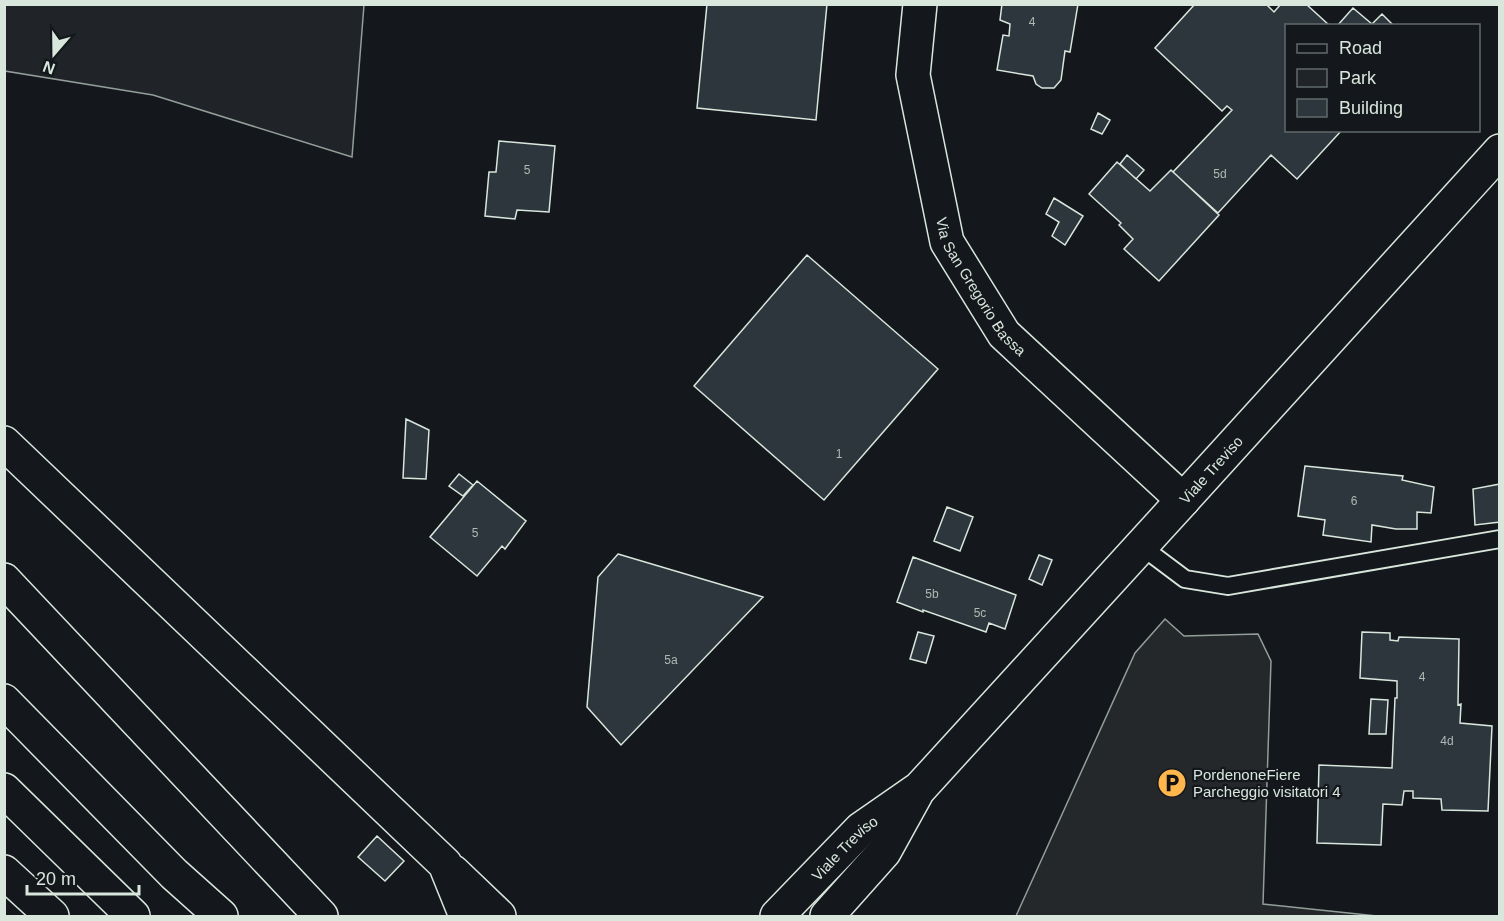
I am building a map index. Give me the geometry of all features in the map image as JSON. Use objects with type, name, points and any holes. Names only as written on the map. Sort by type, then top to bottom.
[{"type":"main road","name":"Via San Gregorio Bassa","points":[[920,4],[913,75],[947,242],[1004,334],[1184,500]]},
{"type":"main road","name":"Viale Treviso","points":[[777,916],[861,829],[920,788],[1500,150]]},
{"type":"main road","points":[[4,443],[499,916]]},
{"type":"main road","points":[[4,580],[321,916]]},
{"type":"main road","points":[[4,701],[174,874],[221,916]]},
{"type":"main road","name":"Viale Treviso","points":[[827,916],[884,852],[920,788]]},
{"type":"main road","points":[[4,790],[133,916]]},
{"type":"main road","points":[[445,864],[466,916]]},
{"type":"main road","points":[[4,872],[52,916]]},
{"type":"lane","points":[[1141,546],[1185,579],[1228,586],[1500,539]]},
{"type":"green space","points":[[4,5],[364,5],[352,157],[153,95],[5,71]]},
{"type":"shaded area","name":"PordenoneFiere Parcheggio visitatori 4","points":[[1165,619],[1184,636],[1258,634],[1271,661],[1263,904],[1377,916],[1016,916],[1135,653]]},
{"type":"building","points":[[707,4],[827,4],[816,120],[697,108]]},
{"type":"building","points":[[1002,4],[1078,4],[1070,52],[1065,51],[1061,80],[1054,88],[1042,88],[1036,84],[1033,76],[997,70],[1003,35],[1009,36],[1010,24],[1000,20]]},
{"type":"building","points":[[1195,4],[1266,4],[1274,12],[1281,4],[1306,4],[1328,24],[1285,24],[1285,132],[1340,132],[1297,179],[1271,155],[1218,213],[1173,172],[1232,110],[1227,106],[1222,111],[1155,48]]},
{"type":"building","points":[[1353,8],[1372,24],[1339,24]]},
{"type":"building","points":[[1382,14],[1392,24],[1372,24]]},
{"type":"building","points":[[1098,113],[1110,120],[1102,134],[1091,129]]},
{"type":"building","points":[[499,141],[555,146],[549,212],[517,210],[515,219],[485,216],[489,172],[496,172]]},
{"type":"building","points":[[1127,155],[1144,170],[1136,179],[1120,164]]},
{"type":"building","points":[[1117,162],[1150,191],[1171,170],[1219,215],[1159,281],[1124,249],[1133,239],[1119,225],[1121,223],[1089,194]]},
{"type":"building","points":[[1054,198],[1083,216],[1065,245],[1052,236],[1059,222],[1046,214]]},
{"type":"building","points":[[807,255],[938,369],[824,500],[694,386]]},
{"type":"building","points":[[406,419],[429,430],[426,479],[403,478]]},
{"type":"building","points":[[1305,466],[1403,476],[1402,480],[1434,487],[1431,513],[1417,512],[1417,529],[1396,529],[1372,525],[1371,542],[1323,535],[1325,520],[1298,516]]},
{"type":"building","points":[[459,474],[473,485],[463,496],[449,486]]},
{"type":"building","points":[[477,481],[526,521],[505,549],[502,546],[477,576],[430,537]]},
{"type":"building","points":[[1500,484],[1500,522],[1475,525],[1473,489]]},
{"type":"building","points":[[947,507],[973,517],[960,551],[934,541]]},
{"type":"building","points":[[618,554],[763,597],[621,745],[587,707],[598,577]]},
{"type":"building","points":[[1039,555],[1052,560],[1042,585],[1029,579]]},
{"type":"building","points":[[913,557],[1016,595],[1005,629],[989,623],[986,632],[897,602]]},
{"type":"building","points":[[918,632],[934,636],[926,663],[910,659]]},
{"type":"building","points":[[1362,632],[1390,633],[1390,640],[1398,641],[1399,637],[1459,639],[1460,723],[1492,726],[1488,811],[1442,810],[1441,799],[1413,798],[1413,791],[1404,791],[1402,805],[1383,804],[1381,845],[1317,843],[1319,765],[1392,768],[1397,681],[1360,678]]},
{"type":"building","points":[[1371,699],[1388,700],[1386,734],[1369,734]]},
{"type":"building","points":[[377,836],[404,861],[385,881],[358,857]]},
{"type":"place","name":"PordenoneFiere Parcheggio visitatori 4","points":[[1172,783]]}]
